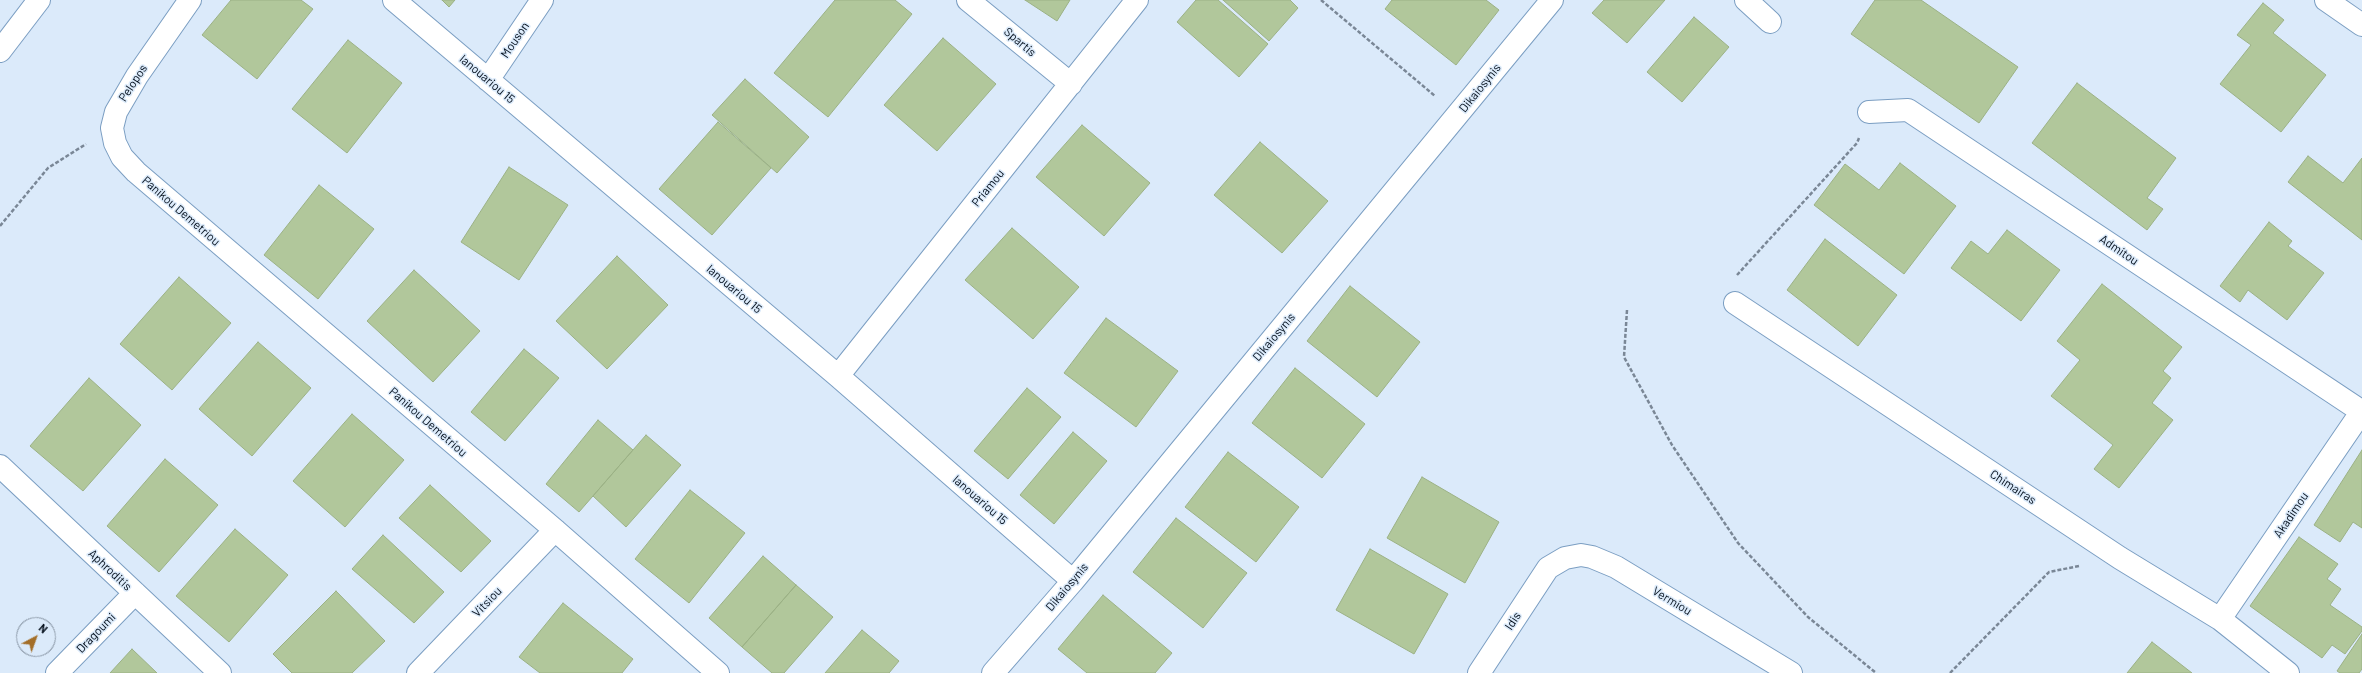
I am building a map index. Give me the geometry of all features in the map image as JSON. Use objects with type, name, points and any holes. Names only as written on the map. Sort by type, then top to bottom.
[{"type":"street","points":[[0,51],[39,0]]},
{"type":"street","name":"Pelopos","points":[[112,128],[122,100],[190,0]]},
{"type":"street","name":"Ianouariou 15","points":[[394,0],[838,376],[1073,580]]},
{"type":"street","name":"Mouson","points":[[488,80],[542,0]]},
{"type":"street","name":"Spartis","points":[[968,0],[1071,84]]},
{"type":"street","name":"Priamou","points":[[838,376],[1137,0]]},
{"type":"street","name":"Dikaiosynis","points":[[993,673],[1073,580],[1552,0]]},
{"type":"street","points":[[1746,0],[1770,22]]},
{"type":"street","points":[[2326,0],[2362,25]]},
{"type":"street","name":"Admitou","points":[[1869,112],[1908,110],[2362,411]]},
{"type":"street","name":"Panikou Demetriou","points":[[112,128],[115,143],[122,158],[136,172],[555,530],[718,673]]},
{"type":"street","name":"Chimairas","points":[[1735,303],[2120,558],[2220,619],[2288,673]]},
{"type":"street","name":"Akadimou","points":[[2220,619],[2362,411]]},
{"type":"street","name":"Aphroditis","points":[[0,466],[220,673]]},
{"type":"street","name":"Vitsiou","points":[[418,673],[555,530]]},
{"type":"street","name":"Vermiou","points":[[1548,568],[1565,558],[1581,555],[1592,557],[1616,567],[1791,673]]},
{"type":"street","name":"Idis","points":[[1479,673],[1548,568]]},
{"type":"street","name":"Dragoumi","points":[[57,673],[135,593]]},
{"type":"path","points":[[1321,0],[1457,115]]},
{"type":"path","points":[[1735,303],[1729,284],[1857,143],[1869,112]]},
{"type":"path","points":[[0,226],[48,168],[112,128]]},
{"type":"path","points":[[1627,310],[1624,357],[1672,445],[1738,543],[1808,617],[1876,673]]},
{"type":"path","points":[[1950,673],[2049,572],[2120,558]]},
{"type":"building","points":[[231,0],[301,0],[313,9],[257,79],[202,35]]},
{"type":"building","points":[[442,0],[455,0],[449,7]]},
{"type":"building","points":[[835,0],[895,0],[912,14],[828,117],[774,73]]},
{"type":"building","points":[[1025,0],[1070,0],[1057,21]]},
{"type":"building","points":[[1196,0],[1218,0],[1268,44],[1239,77],[1177,22]]},
{"type":"building","points":[[1223,0],[1290,0],[1298,8],[1269,41]]},
{"type":"building","points":[[1392,0],[1486,0],[1499,10],[1456,65],[1385,9]]},
{"type":"building","points":[[1604,0],[1665,0],[1627,43],[1592,13]]},
{"type":"building","points":[[1875,0],[1921,0],[2018,67],[1979,123],[1851,34]]},
{"type":"building","points":[[2263,3],[2284,20],[2273,33],[2326,75],[2281,132],[2220,84],[2251,45],[2237,35]]},
{"type":"building","points":[[1694,17],[1729,47],[1682,102],[1647,72]]},
{"type":"building","points":[[943,38],[996,84],[937,151],[884,105]]},
{"type":"building","points":[[348,40],[402,83],[347,153],[292,109]]},
{"type":"building","points":[[745,79],[809,137],[777,173],[712,115]]},
{"type":"building","points":[[2077,83],[2176,158],[2147,198],[2163,209],[2147,230],[2032,143]]},
{"type":"building","points":[[718,122],[771,168],[712,235],[659,189]]},
{"type":"building","points":[[1082,125],[1150,183],[1104,236],[1036,177]]},
{"type":"building","points":[[1260,142],[1328,201],[1282,253],[1214,195]]},
{"type":"building","points":[[2308,156],[2343,183],[2362,158],[2362,240],[2288,182]]},
{"type":"building","points":[[1900,163],[1956,206],[1904,274],[1814,205],[1845,164],[1879,190]]},
{"type":"building","points":[[509,167],[568,205],[519,280],[461,242]]},
{"type":"building","points":[[319,185],[374,229],[318,299],[264,255]]},
{"type":"building","points":[[2269,222],[2292,241],[2288,246],[2324,273],[2287,320],[2248,290],[2240,302],[2220,286]]},
{"type":"building","points":[[1012,228],[1079,287],[1033,339],[965,280]]},
{"type":"building","points":[[2007,230],[2060,270],[2021,321],[1951,268],[1971,241],[1988,254]]},
{"type":"building","points":[[1825,239],[1897,295],[1858,346],[1787,290]]},
{"type":"building","points":[[617,256],[668,305],[607,369],[556,321]]},
{"type":"building","points":[[414,270],[480,331],[433,382],[367,321]]},
{"type":"building","points":[[179,277],[231,323],[172,390],[120,344]]},
{"type":"building","points":[[2102,284],[2182,347],[2163,371],[2171,378],[2152,403],[2173,420],[2119,488],[2094,469],[2113,445],[2051,396],[2080,360],[2057,341]]},
{"type":"building","points":[[1350,286],[1420,342],[1377,397],[1307,341]]},
{"type":"building","points":[[1106,318],[1178,371],[1136,427],[1064,373]]},
{"type":"building","points":[[258,342],[311,388],[252,456],[199,409]]},
{"type":"building","points":[[524,349],[559,378],[505,441],[471,412]]},
{"type":"building","points":[[1295,368],[1365,424],[1322,478],[1252,423]]},
{"type":"building","points":[[89,378],[141,425],[83,491],[30,446]]},
{"type":"building","points":[[1027,388],[1061,417],[1008,479],[974,451]]},
{"type":"building","points":[[352,414],[404,460],[345,527],[293,481]]},
{"type":"building","points":[[598,420],[633,450],[579,512],[546,484]]},
{"type":"building","points":[[1073,432],[1107,461],[1054,524],[1020,495]]},
{"type":"building","points":[[646,435],[681,465],[626,527],[593,496]]},
{"type":"building","points":[[2362,450],[2362,528],[2353,522],[2340,542],[2314,525]]},
{"type":"building","points":[[1228,452],[1299,507],[1256,562],[1185,507]]},
{"type":"building","points":[[165,459],[218,505],[159,572],[107,526]]},
{"type":"building","points":[[1422,477],[1499,522],[1465,583],[1387,538]]},
{"type":"building","points":[[430,485],[491,541],[461,572],[399,518]]},
{"type":"building","points":[[690,490],[745,533],[689,603],[635,559]]},
{"type":"building","points":[[1176,518],[1247,573],[1203,628],[1133,572]]},
{"type":"building","points":[[235,529],[288,575],[229,642],[176,596]]},
{"type":"building","points":[[383,535],[444,592],[414,623],[352,569]]},
{"type":"building","points":[[2299,537],[2338,564],[2327,579],[2341,589],[2330,605],[2362,627],[2362,631],[2345,654],[2332,645],[2322,658],[2250,606]]},
{"type":"building","points":[[1370,549],[1448,594],[1414,654],[1336,610]]},
{"type":"building","points":[[763,556],[796,585],[742,647],[709,618]]},
{"type":"building","points":[[796,585],[833,617],[784,673],[772,673],[742,647]]},
{"type":"building","points":[[336,591],[385,641],[352,673],[292,673],[273,654]]},
{"type":"building","points":[[1103,595],[1172,653],[1155,673],[1087,673],[1058,649]]},
{"type":"building","points":[[563,603],[633,659],[622,673],[540,673],[519,657]]},
{"type":"building","points":[[862,630],[899,661],[889,673],[825,673]]},
{"type":"building","points":[[2362,634],[2362,669],[2359,673],[2340,673],[2337,671]]},
{"type":"building","points":[[2152,642],[2192,673],[2127,673]]},
{"type":"building","points":[[132,649],[157,673],[110,673]]}]
